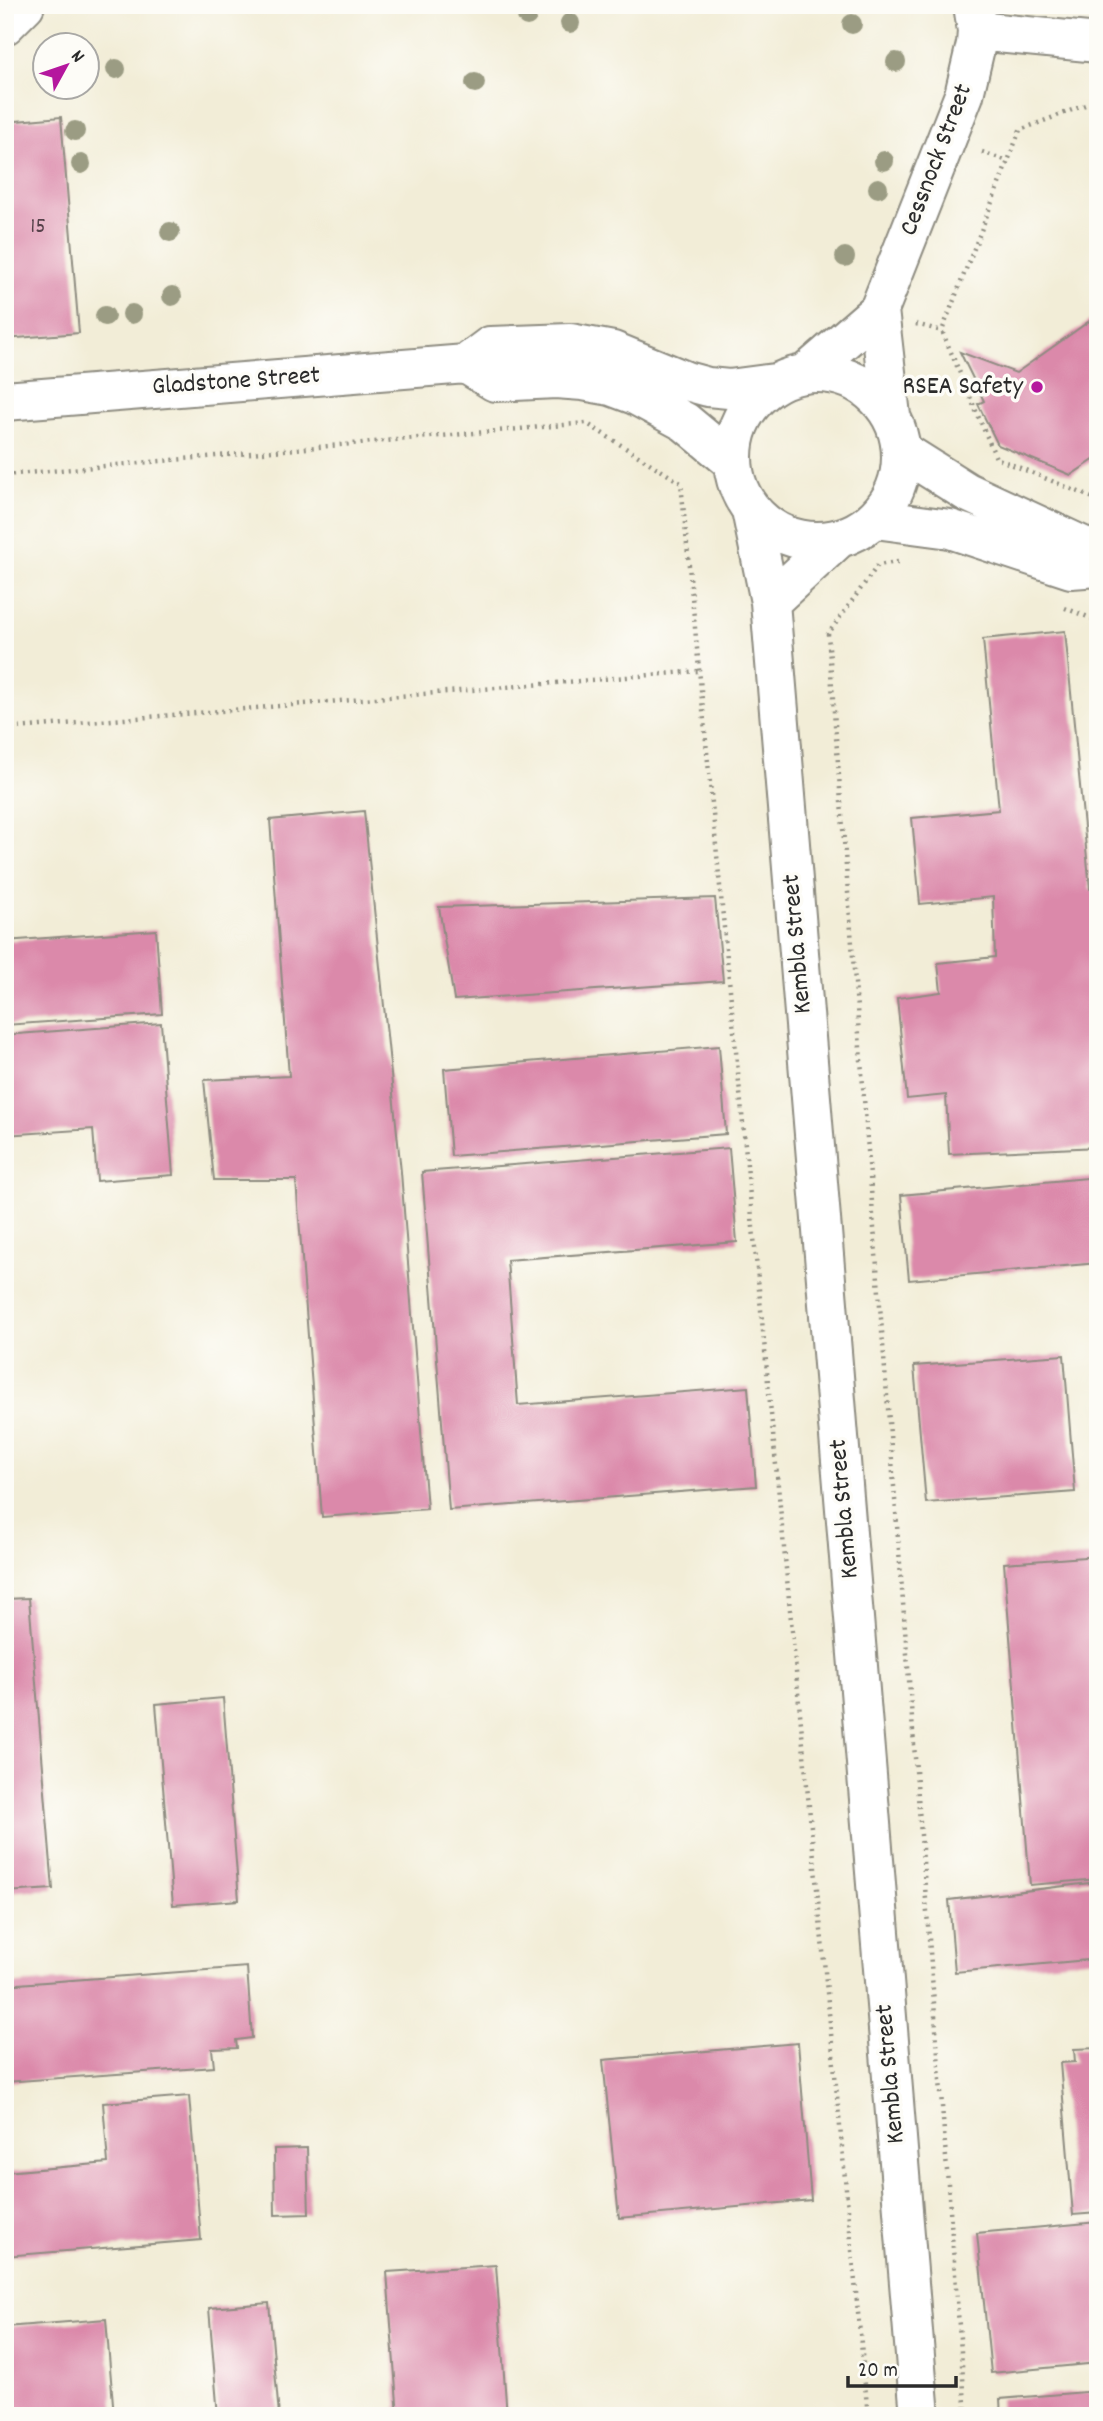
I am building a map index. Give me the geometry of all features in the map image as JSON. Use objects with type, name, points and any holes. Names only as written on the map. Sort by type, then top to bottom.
[{"type":"street","points":[[5,25],[25,5]]},
{"type":"street","points":[[975,18],[1098,43]]},
{"type":"street","name":"Cessnock Street","points":[[896,434],[894,316],[974,57],[975,18]]},
{"type":"street","name":"Cessnock Street","points":[[790,379],[894,316]]},
{"type":"street","points":[[733,462],[685,422],[635,395],[611,386],[556,379],[495,383],[466,365],[489,345],[570,343],[613,351],[686,381],[708,387],[729,388],[824,373],[848,378],[869,390],[886,408],[896,434],[900,476],[891,500],[875,519],[858,532],[837,540],[813,542],[789,537],[768,526],[751,510],[738,487],[733,462],[735,439],[742,417],[756,398],[790,379]]},
{"type":"street","name":"Gladstone Street","points":[[5,401],[466,365]]},
{"type":"street","points":[[896,434],[967,492],[1083,546],[1098,566]]},
{"type":"street","name":"Kembla Street","points":[[751,510],[770,602],[920,2416]]},
{"type":"street","points":[[875,519],[950,529],[1071,569],[1098,566]]},
{"type":"street","points":[[770,602],[837,540]]},
{"type":"path","points":[[1098,100],[1020,130],[942,331],[996,458],[1098,500]]},
{"type":"path","points":[[978,151],[1008,161]]},
{"type":"path","points":[[894,316],[942,331]]},
{"type":"path","points":[[5,475],[586,423],[681,483],[868,2416]]},
{"type":"path","points":[[901,562],[878,565],[828,634],[965,2416]]},
{"type":"path","points":[[5,729],[699,671]]},
{"type":"building","points":[[61,117],[79,333],[5,339],[5,122]]},
{"type":"building","name":"RSEA Safety","points":[[1098,315],[1098,457],[1071,475],[998,445],[978,404],[984,401],[960,352],[1016,373]]},
{"type":"building","points":[[1065,631],[1090,889],[1098,888],[1098,1147],[949,1154],[946,1095],[907,1099],[897,998],[941,992],[938,963],[995,957],[993,897],[920,904],[912,818],[999,810],[983,639]]},
{"type":"building","points":[[364,811],[401,1172],[427,1509],[322,1517],[296,1180],[214,1180],[204,1080],[289,1076],[270,820]]},
{"type":"building","points":[[715,898],[723,981],[454,1000],[439,907]]},
{"type":"building","points":[[156,930],[162,1014],[5,1025],[5,941]]},
{"type":"building","points":[[161,1023],[173,1175],[97,1181],[93,1129],[5,1135],[5,1035]]},
{"type":"building","points":[[719,1046],[726,1134],[451,1156],[444,1069]]},
{"type":"building","points":[[729,1148],[737,1242],[507,1260],[518,1405],[748,1387],[756,1486],[449,1510],[422,1172]]},
{"type":"building","points":[[1098,1177],[1098,1263],[909,1280],[901,1195]]},
{"type":"building","points":[[1064,1355],[1075,1492],[926,1503],[914,1366]]},
{"type":"building","points":[[1098,1556],[1098,1879],[1030,1885],[1004,1563]]},
{"type":"building","points":[[29,1598],[53,1889],[5,1892],[5,1599]]},
{"type":"building","points":[[223,1698],[239,1900],[173,1905],[156,1704]]},
{"type":"building","points":[[1098,1882],[1098,1959],[955,1972],[949,1900]]},
{"type":"building","points":[[247,1967],[252,2038],[236,2040],[237,2048],[212,2049],[214,2067],[5,2082],[5,1985]]},
{"type":"building","points":[[798,2043],[811,2200],[619,2218],[603,2060]]},
{"type":"building","points":[[1098,2048],[1098,2213],[1073,2215],[1060,2063],[1075,2062],[1074,2049]]},
{"type":"building","points":[[189,2096],[201,2240],[5,2256],[5,2172],[108,2163],[103,2103]]},
{"type":"building","points":[[307,2148],[309,2214],[275,2215],[274,2149]]},
{"type":"building","points":[[1098,2222],[1098,2363],[991,2373],[977,2233]]},
{"type":"building","points":[[496,2265],[507,2416],[398,2416],[387,2272]]},
{"type":"building","points":[[269,2303],[279,2416],[218,2416],[209,2308]]},
{"type":"building","points":[[106,2319],[114,2416],[5,2416],[5,2327]]},
{"type":"building","points":[[1098,2391],[1098,2416],[1001,2416],[1000,2399]]},
{"type":"place","name":"RSEA Safety","points":[[1037,387]]}]
